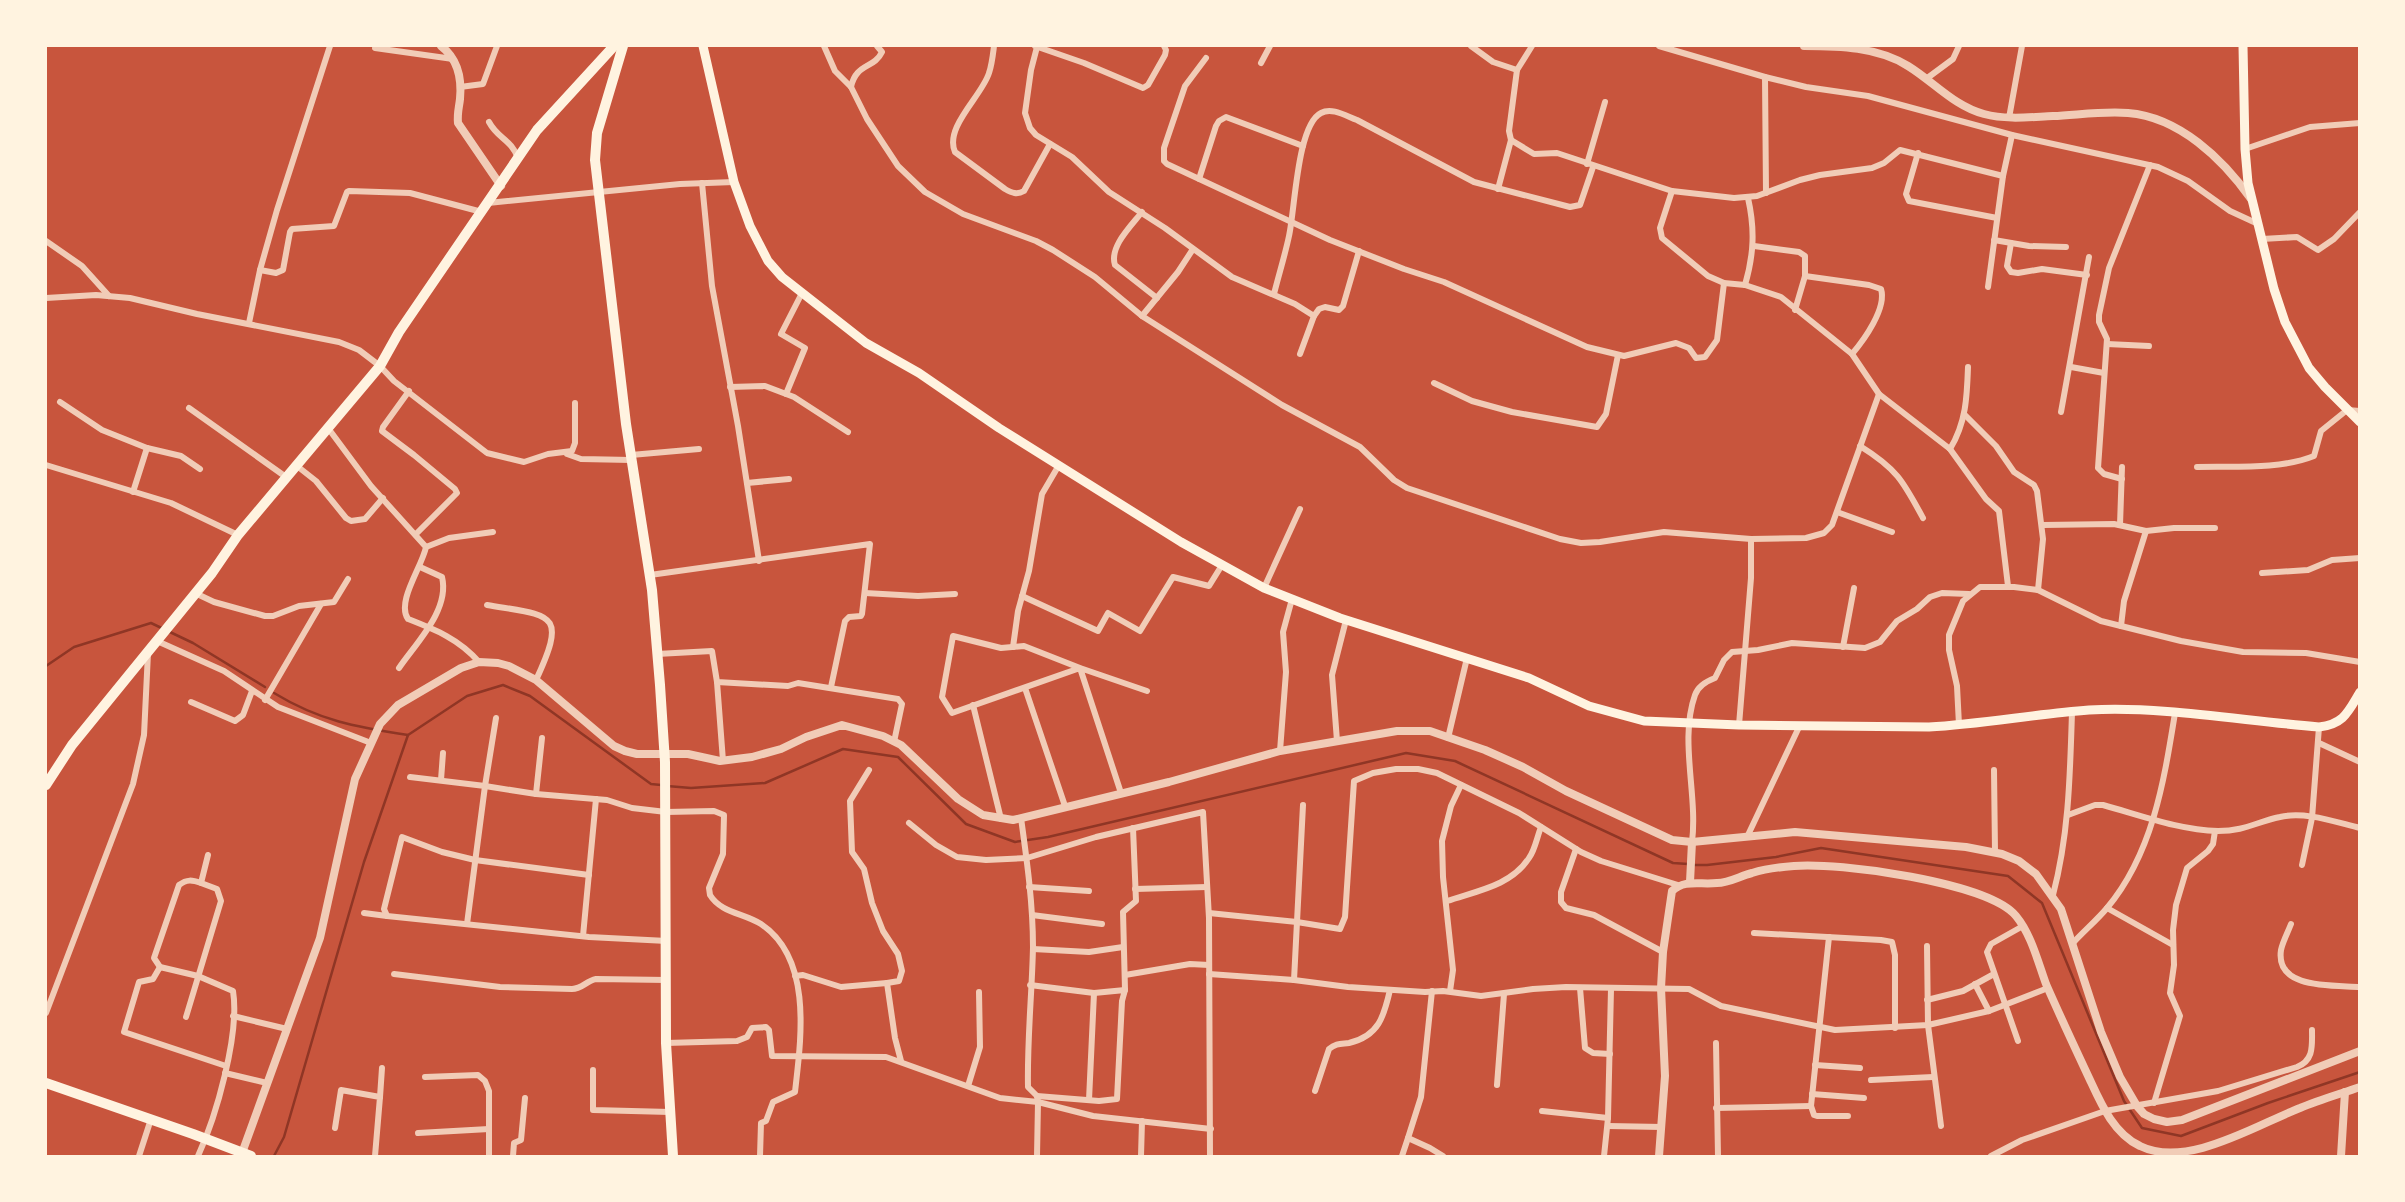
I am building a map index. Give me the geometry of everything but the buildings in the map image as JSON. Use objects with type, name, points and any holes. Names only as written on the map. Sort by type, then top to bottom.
[{"type":"main road","points":[[46,785],[72,745],[148,653],[238,535],[380,366],[399,332],[537,130],[614,46]]},
{"type":"main road","points":[[623,46],[597,133],[595,160],[631,458],[650,575],[657,653],[665,757],[666,1043],[673,1157]]},
{"type":"main road","points":[[703,46],[734,182],[750,226],[768,261],[782,277],[866,343],[919,373],[1059,465],[1181,542],[1264,588],[1292,599],[1346,620],[1529,678],[1589,706],[1644,720],[1739,725],[1959,725],[2072,712],[2129,710],[2319,727],[2339,722],[2360,692]]},
{"type":"main road","points":[[2243,46],[2245,149],[2251,199],[2285,322],[2309,368],[2360,422]]},
{"type":"main road","points":[[46,1083],[206,1138],[246,1155]]},
{"type":"street","points":[[248,323],[260,270],[330,46]]},
{"type":"street","points":[[441,46],[455,60],[460,87],[458,123],[501,186]]},
{"type":"street","points":[[460,87],[483,84],[497,46]]},
{"type":"street","points":[[824,46],[835,71],[851,87],[867,119],[898,166],[925,192],[963,214],[1053,250],[1095,278],[1142,316],[1282,405],[1360,447],[1394,480],[1422,494],[1560,539],[1581,542],[1600,542],[1664,532],[1751,539],[1806,538],[1824,533],[1832,525],[1879,394]]},
{"type":"street","points":[[851,87],[857,72],[879,58],[881,52],[877,46]]},
{"type":"street","points":[[994,46],[989,73],[954,132],[952,145],[955,152],[1004,189],[1020,193],[1024,191],[1051,144]]},
{"type":"street","points":[[1164,46],[1165,55],[1148,85],[1143,88],[1035,46],[1025,113],[1030,128],[1036,135],[1081,164],[1109,192],[1142,212],[1232,277],[1274,294],[1314,316]]},
{"type":"street","points":[[1261,63],[1270,46]]},
{"type":"street","points":[[1471,46],[1493,62],[1517,70]]},
{"type":"street","points":[[1499,190],[1511,140],[1509,121],[1517,70],[1532,46]]},
{"type":"street","points":[[1659,46],[1765,77],[1807,87],[1868,96],[2012,135],[2171,171],[2230,211],[2256,223]]},
{"type":"street","points":[[1804,46],[1844,48],[1881,54],[1907,65],[1967,108],[1983,114],[2009,118],[2125,113],[2156,119],[2215,156],[2251,199]]},
{"type":"street","points":[[1926,79],[1953,60],[1959,46]]},
{"type":"street","points":[[2009,118],[2022,46]]},
{"type":"street","points":[[375,48],[455,60]]},
{"type":"street","points":[[1206,58],[1185,86],[1163,156],[1167,164],[1359,251],[1444,282],[1587,347],[1618,355],[1632,356],[1676,343],[1689,348],[1696,358],[1705,357],[1717,340],[1724,283]]},
{"type":"street","points":[[1765,77],[1766,193]]},
{"type":"street","points":[[1274,294],[1292,221],[1303,146],[1317,115],[1324,111],[1336,112],[1357,120],[1464,178],[1499,190],[1576,207],[1580,205],[1605,103]]},
{"type":"street","points":[[1199,179],[1216,126],[1226,117],[1303,146]]},
{"type":"street","points":[[489,122],[493,130],[513,145],[518,158]]},
{"type":"street","points":[[2245,149],[2311,127],[2360,123]]},
{"type":"street","points":[[1988,288],[2003,176],[2012,135]]},
{"type":"street","points":[[1511,140],[1534,154],[1557,153],[1672,191],[1748,198],[1820,175],[1872,168],[1884,163],[1900,150],[2003,176]]},
{"type":"street","points":[[1918,153],[1906,194],[1909,201],[1997,218]]},
{"type":"street","points":[[2122,479],[2104,474],[2098,468],[2107,344],[2106,333],[2099,321],[2106,279],[2150,165]]},
{"type":"street","points":[[260,270],[276,273],[283,271],[292,229],[334,226],[349,191],[410,193],[485,207],[702,183],[734,182]]},
{"type":"street","points":[[702,183],[712,286],[759,561]]},
{"type":"street","points":[[1672,191],[1661,228],[1662,238],[1708,276],[1724,283],[1745,285],[1781,297],[1852,354],[1879,394],[1950,449],[1986,499],[1999,511],[2008,586]]},
{"type":"street","points":[[1745,285],[1754,246],[1748,198]]},
{"type":"street","points":[[1142,212],[1112,257],[1115,265],[1157,298]]},
{"type":"street","points":[[2262,239],[2297,237],[2318,250],[2334,239],[2360,212]]},
{"type":"street","points":[[46,240],[82,266],[109,296]]},
{"type":"street","points":[[1994,240],[2029,246],[2067,247]]},
{"type":"street","points":[[2011,243],[2007,267],[2011,272],[2042,269],[2087,275]]},
{"type":"street","points":[[1754,246],[1803,253],[1805,256],[1805,276],[1795,310]]},
{"type":"street","points":[[1142,316],[1193,249]]},
{"type":"street","points":[[1300,354],[1319,309],[1325,307],[1339,310],[1343,306],[1359,251]]},
{"type":"street","points":[[2061,412],[2089,257]]},
{"type":"street","points":[[1805,276],[1881,289],[1883,294],[1874,322],[1852,354]]},
{"type":"street","points":[[786,394],[805,348],[781,334],[802,293]]},
{"type":"street","points":[[46,298],[130,298],[340,342],[359,350],[476,445],[497,457],[524,462],[548,454],[572,451],[575,443],[575,403]]},
{"type":"street","points":[[2107,344],[2149,346]]},
{"type":"street","points":[[1434,383],[1472,401],[1512,412],[1597,428],[1606,414],[1618,355]]},
{"type":"street","points":[[2071,367],[2104,373]]},
{"type":"street","points":[[1950,449],[1965,415],[1968,368]]},
{"type":"street","points":[[730,387],[765,386],[786,394],[848,432]]},
{"type":"street","points":[[409,391],[382,432],[414,455],[457,493],[416,534]]},
{"type":"street","points":[[60,402],[102,430],[147,448],[181,456],[200,469]]},
{"type":"street","points":[[188,408],[286,477]]},
{"type":"street","points":[[2197,467],[2273,464],[2314,456],[2321,431],[2347,410],[2360,411]]},
{"type":"street","points":[[1965,415],[1996,446],[2014,472],[2034,485],[2037,491],[2043,525],[2038,590]]},
{"type":"street","points":[[328,428],[426,547]]},
{"type":"street","points":[[1860,446],[1890,466],[1901,479],[1923,518]]},
{"type":"street","points":[[133,492],[147,448]]},
{"type":"street","points":[[566,453],[580,459],[631,458],[699,449]]},
{"type":"street","points":[[46,465],[171,503],[238,535]]},
{"type":"street","points":[[1013,647],[1042,494],[1059,465]]},
{"type":"street","points":[[297,466],[316,481],[351,521],[365,519],[383,498]]},
{"type":"street","points":[[2120,525],[2122,467]]},
{"type":"street","points":[[747,483],[789,479]]},
{"type":"street","points":[[1264,588],[1300,509]]},
{"type":"street","points":[[1837,512],[1892,532]]},
{"type":"street","points":[[2043,525],[2120,525],[2146,531],[2215,528]]},
{"type":"street","points":[[2121,626],[2124,601],[2146,531]]},
{"type":"street","points":[[426,547],[449,538],[493,532]]},
{"type":"street","points":[[1739,725],[1751,578],[1751,539]]},
{"type":"street","points":[[650,575],[867,543],[871,547],[861,616],[849,617],[845,621],[831,687]]},
{"type":"street","points":[[426,547],[404,608],[408,619],[466,646],[479,662]]},
{"type":"street","points":[[2262,573],[2308,570],[2332,560],[2360,558]]},
{"type":"street","points":[[1022,596],[1098,631],[1108,613],[1140,631],[1173,577],[1209,586],[1222,565]]},
{"type":"street","points":[[399,668],[435,617],[439,607],[444,582],[438,573],[420,566]]},
{"type":"street","points":[[195,593],[215,602],[273,616],[299,606],[334,602],[348,579]]},
{"type":"street","points":[[1959,725],[1957,686],[1949,650],[1949,635],[1956,613],[1969,594],[1980,587],[2008,586],[2038,590],[2084,615],[2164,637],[2243,652],[2306,653],[2360,662]]},
{"type":"street","points":[[1843,647],[1854,588]]},
{"type":"street","points":[[865,593],[918,596],[955,594]]},
{"type":"street","points":[[1690,878],[1695,821],[1690,781],[1690,723],[1695,693],[1707,681],[1715,678],[1724,660],[1732,652],[1792,643],[1865,648],[1874,645],[1897,621],[1930,597],[1941,593],[1969,594]]},
{"type":"street","points":[[1280,751],[1286,672],[1283,632],[1292,599]]},
{"type":"street","points":[[265,700],[321,604]]},
{"type":"street","points":[[487,605],[540,614],[550,623],[553,640],[551,649],[536,680]]},
{"type":"street","points":[[1337,741],[1332,675],[1346,620]]},
{"type":"street","points":[[1080,668],[952,713],[942,697],[953,636],[1001,648],[1024,646],[1147,691]]},
{"type":"street","points":[[159,638],[224,671],[278,707],[373,739]]},
{"type":"street","points":[[657,653],[712,651],[723,761]]},
{"type":"street","points":[[46,1013],[133,784],[144,735],[148,653]]},
{"type":"street","points":[[1448,738],[1467,658]]},
{"type":"street","points":[[246,1155],[267,1083],[320,939],[355,779],[380,724],[398,705],[412,696],[461,668],[479,662],[509,666],[536,680],[614,746],[625,751],[665,757],[688,754],[723,761],[762,755],[842,724],[883,736],[901,745],[958,799],[983,815],[1022,822],[1065,806],[1280,751],[1398,730],[1430,731],[1523,767],[1566,791],[1672,840],[1692,842],[1795,832],[1845,835],[1966,847],[1995,852],[2019,861],[2036,874],[2061,909],[2101,1032],[2120,1077],[2136,1106],[2154,1119],[2167,1122],[2182,1120],[2360,1051]]},
{"type":"street","points":[[1080,668],[1121,793]]},
{"type":"street","points":[[717,682],[788,686],[798,683],[901,701],[894,742]]},
{"type":"street","points":[[1025,688],[1065,806]]},
{"type":"street","points":[[191,702],[235,720],[243,715],[252,691]]},
{"type":"street","points":[[973,705],[1001,819]]},
{"type":"street","points":[[2053,895],[2065,844],[2072,712]]},
{"type":"street","points":[[2073,943],[2108,908],[2126,879],[2154,819],[2175,713]]},
{"type":"street","points":[[467,924],[496,718]]},
{"type":"street","points":[[1748,835],[1800,725]]},
{"type":"street","points":[[2302,865],[2312,818],[2319,727]]},
{"type":"street","points":[[536,794],[542,737]]},
{"type":"street","points":[[2319,743],[2360,762]]},
{"type":"street","points":[[441,780],[443,753]]},
{"type":"street","points":[[1209,913],[1340,929],[1354,781],[1373,773],[1396,769],[1418,769],[1437,773],[1519,813],[1576,849],[1601,861],[1678,885]]},
{"type":"street","points":[[795,975],[841,986],[887,983],[899,981],[901,977],[898,954],[878,922],[864,869],[855,858],[852,846],[850,801],[869,770]]},
{"type":"street","points":[[1994,771],[1995,852]]},
{"type":"street","points":[[410,777],[596,799],[632,808],[666,807],[714,811],[724,815],[723,854],[709,888],[710,895],[733,913],[762,925],[776,939],[785,951],[795,975],[800,1000],[795,1092],[773,1102],[766,1121],[761,1123],[760,1157]]},
{"type":"street","points":[[1450,991],[1453,970],[1442,841],[1451,806],[1461,785]]},
{"type":"street","points":[[583,936],[596,799]]},
{"type":"street","points":[[1294,980],[1303,805]]},
{"type":"street","points":[[2068,815],[2095,805],[2103,805],[2154,819],[2215,831],[2238,831],[2280,817],[2312,818],[2360,828]]},
{"type":"street","points":[[909,822],[936,845],[957,857],[971,860],[1026,856],[1203,812],[1209,913],[1210,1157]]},
{"type":"street","points":[[1022,822],[1030,887],[1033,948],[1028,1087],[1037,1099],[1070,1112],[1210,1129]]},
{"type":"street","points":[[1447,901],[1511,878],[1530,857],[1541,827]]},
{"type":"street","points":[[666,1043],[737,1041],[747,1037],[752,1028],[766,1027],[769,1030],[772,1056],[865,1056],[901,1061],[930,1075],[1000,1098],[1112,1102],[1119,1095],[1122,1001],[1125,990],[1123,912],[1136,901],[1133,828]]},
{"type":"street","points":[[2154,1103],[2180,1016],[2170,993],[2176,905],[2183,878],[2193,862],[2213,844],[2215,831]]},
{"type":"street","points":[[387,916],[385,902],[402,838],[475,860],[589,875]]},
{"type":"street","points":[[1576,849],[1561,892],[1561,902],[1566,908],[1594,915],[1663,952]]},
{"type":"street","points":[[201,883],[208,855]]},
{"type":"street","points":[[1659,1157],[1665,1076],[1661,988],[1670,896],[1678,885],[1690,878],[1716,884],[1754,872],[1812,864],[1947,884],[1976,892],[2008,908],[2023,926],[2048,988],[2107,1111],[2125,1136],[2152,1153],[2201,1149],[2302,1107],[2360,1087]]},
{"type":"street","points":[[186,1017],[198,976],[221,901],[217,888],[191,880],[179,885],[154,958],[160,967],[198,976],[233,991],[233,1016],[225,1069],[198,1157]]},
{"type":"street","points":[[1030,887],[1090,891]]},
{"type":"street","points":[[1135,889],[1207,887]]},
{"type":"street","points":[[2108,908],[2173,945]]},
{"type":"street","points":[[364,914],[583,936],[667,941]]},
{"type":"street","points":[[1032,915],[1102,924]]},
{"type":"street","points":[[2291,924],[2281,948],[2283,968],[2289,975],[2302,982],[2360,987]]},
{"type":"street","points":[[2018,1041],[1994,974],[1988,947],[2023,926]]},
{"type":"street","points":[[1754,933],[1892,942],[1895,955],[1895,1028]]},
{"type":"street","points":[[1829,937],[1811,1106],[1812,1112],[1817,1116],[1849,1116]]},
{"type":"street","points":[[1927,946],[1928,1025],[1941,1126]]},
{"type":"street","points":[[1033,948],[1089,952],[1123,947]]},
{"type":"street","points":[[1125,975],[1191,964],[1209,965]]},
{"type":"street","points":[[160,967],[153,979],[139,982],[124,1032],[267,1083]]},
{"type":"street","points":[[394,974],[500,987],[572,989],[578,989],[596,979],[667,980]]},
{"type":"street","points":[[1209,974],[1390,990],[1450,991],[1481,996],[1533,989],[1689,989],[1721,1006],[1835,1030],[1928,1025],[1989,1011],[2048,988]]},
{"type":"street","points":[[1927,1000],[1963,991],[1994,974]]},
{"type":"street","points":[[887,983],[901,1061]]},
{"type":"street","points":[[1975,984],[1989,1011]]},
{"type":"street","points":[[1030,985],[1094,993],[1125,990]]},
{"type":"street","points":[[1580,988],[1585,1048],[1593,1053],[1610,1054]]},
{"type":"street","points":[[1604,1157],[1608,1122],[1611,989]]},
{"type":"street","points":[[1315,1091],[1329,1049],[1332,1045],[1349,1043],[1369,1035],[1378,1027],[1390,990]]},
{"type":"street","points":[[968,1086],[980,1047],[979,992]]},
{"type":"street","points":[[1402,1157],[1421,1097],[1432,992]]},
{"type":"street","points":[[1088,1100],[1094,993]]},
{"type":"street","points":[[1497,1085],[1504,994]]},
{"type":"street","points":[[233,1016],[287,1029]]},
{"type":"street","points":[[1991,1157],[2022,1140],[2107,1111],[2218,1091],[2305,1064],[2312,1050],[2312,1030]]},
{"type":"street","points":[[1716,1043],[1718,1157]]},
{"type":"street","points":[[1815,1065],[1860,1068]]},
{"type":"street","points":[[375,1157],[382,1068]]},
{"type":"street","points":[[593,1070],[593,1110],[670,1112]]},
{"type":"street","points":[[425,1077],[478,1076],[485,1081],[489,1091],[489,1157]]},
{"type":"street","points":[[1871,1080],[1933,1077]]},
{"type":"street","points":[[335,1128],[341,1090],[380,1097]]},
{"type":"street","points":[[2341,1157],[2345,1092]]},
{"type":"street","points":[[1812,1094],[1864,1098]]},
{"type":"street","points":[[513,1157],[514,1143],[521,1140],[525,1098]]},
{"type":"street","points":[[1037,1099],[1037,1157]]},
{"type":"street","points":[[1716,1108],[1811,1106]]},
{"type":"street","points":[[1542,1111],[1608,1122],[1662,1127]]},
{"type":"street","points":[[139,1157],[151,1119]]},
{"type":"street","points":[[1141,1157],[1142,1121]]},
{"type":"street","points":[[418,1133],[489,1129]]},
{"type":"street","points":[[1408,1138],[1443,1157]]},
{"type":"waterway","points":[[46,666],[74,647],[151,623],[193,643],[265,687]]},
{"type":"waterway","points":[[274,1156],[284,1137],[364,862],[408,735],[467,696],[503,685],[530,696],[651,784],[661,785]]},
{"type":"waterway","points":[[274,693],[291,703],[339,722],[408,735]]},
{"type":"waterway","points":[[667,786],[691,788],[765,783],[843,749],[898,757],[966,824],[1015,842],[1048,837],[1406,753],[1455,761],[1673,863],[1688,864]]},
{"type":"waterway","points":[[1694,865],[1776,857],[1821,848],[2008,876],[2042,903],[2124,1101],[2142,1128],[2181,1136],[2360,1072]]}]
